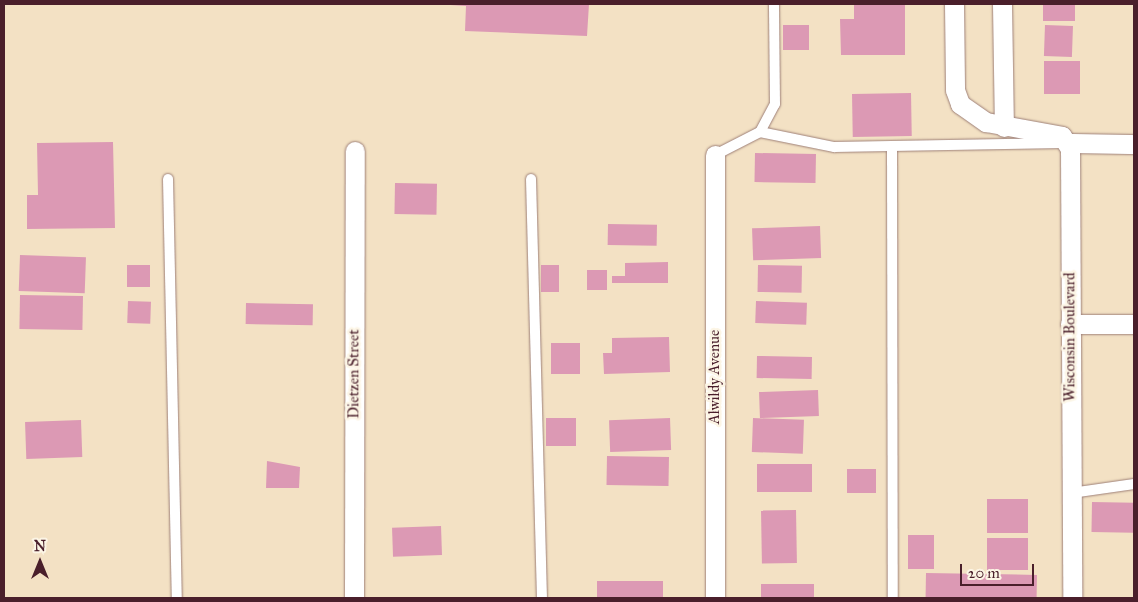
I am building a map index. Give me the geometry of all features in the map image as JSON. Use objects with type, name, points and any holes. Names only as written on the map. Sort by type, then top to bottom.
[{"type":"street","points":[[954,4],[955,90],[960,104],[986,122],[1004,127],[1062,136],[1068,143],[1134,144]]},
{"type":"street","points":[[1002,4],[1004,127]]},
{"type":"street","name":"Wisconsin Boulevard","points":[[1068,143],[1072,598]]},
{"type":"street","name":"Dietzen Street","points":[[354,598],[355,150]]},
{"type":"street","name":"Alwildy Avenue","points":[[715,155],[715,598]]},
{"type":"street","points":[[1070,324],[1134,324]]},
{"type":"lane","points":[[715,155],[760,132],[775,104],[774,4]]},
{"type":"lane","points":[[760,132],[834,147],[1068,143]]},
{"type":"lane","points":[[892,146],[893,598]]},
{"type":"lane","points":[[168,179],[177,598]]},
{"type":"lane","points":[[531,179],[542,598]]},
{"type":"lane","points":[[1071,492],[1134,484]]},
{"type":"building","points":[[435,4],[589,4],[587,36],[465,31],[466,6]]},
{"type":"building","points":[[854,4],[905,4],[905,55],[841,55],[840,19],[854,19]]},
{"type":"building","points":[[1043,4],[1075,4],[1075,21],[1043,21]]},
{"type":"building","points":[[783,25],[809,25],[809,50],[783,50]]},
{"type":"building","points":[[1045,25],[1073,26],[1072,57],[1044,56]]},
{"type":"building","points":[[1044,61],[1080,61],[1080,94],[1044,94]]},
{"type":"building","points":[[911,93],[912,136],[853,137],[852,94]]},
{"type":"building","points":[[113,142],[115,228],[27,229],[27,195],[38,195],[37,143]]},
{"type":"building","points":[[755,153],[816,154],[815,183],[754,182]]},
{"type":"building","points":[[395,183],[437,184],[436,215],[394,214]]},
{"type":"building","points":[[608,224],[657,225],[657,246],[608,245]]},
{"type":"building","points":[[820,226],[821,258],[753,260],[752,228]]},
{"type":"building","points":[[20,255],[86,257],[85,293],[19,291]]},
{"type":"building","points":[[668,262],[668,283],[612,283],[612,276],[625,276],[625,263]]},
{"type":"building","points":[[127,265],[150,265],[150,287],[127,287]]},
{"type":"building","points":[[541,265],[559,265],[559,292],[541,292]]},
{"type":"building","points":[[758,265],[802,266],[802,293],[758,292]]},
{"type":"building","points":[[587,270],[607,270],[607,290],[587,290]]},
{"type":"building","points":[[20,295],[83,296],[82,330],[19,329]]},
{"type":"building","points":[[128,301],[151,302],[150,324],[127,323]]},
{"type":"building","points":[[756,301],[807,303],[806,325],[755,323]]},
{"type":"building","points":[[246,303],[313,304],[313,325],[246,324]]},
{"type":"building","points":[[669,337],[670,372],[604,374],[603,353],[612,353],[612,338]]},
{"type":"building","points":[[551,343],[580,343],[580,374],[551,374]]},
{"type":"building","points":[[757,356],[812,357],[812,379],[757,378]]},
{"type":"building","points":[[818,390],[819,416],[760,418],[759,392]]},
{"type":"building","points":[[546,418],[576,418],[576,446],[546,446]]},
{"type":"building","points":[[670,418],[671,450],[610,452],[609,420]]},
{"type":"building","points":[[753,418],[804,420],[803,454],[752,452]]},
{"type":"building","points":[[81,420],[82,457],[26,459],[25,422]]},
{"type":"building","points":[[607,456],[669,457],[668,486],[606,485]]},
{"type":"building","points":[[267,461],[300,467],[299,488],[266,488]]},
{"type":"building","points":[[757,464],[812,464],[812,492],[757,492]]},
{"type":"building","points":[[847,469],[876,469],[876,493],[847,493]]},
{"type":"building","points":[[987,499],[1028,499],[1028,533],[987,533]]},
{"type":"building","points":[[1092,502],[1134,503],[1133,533],[1091,532]]},
{"type":"building","points":[[796,510],[797,563],[762,564],[761,511]]},
{"type":"building","points":[[441,526],[442,555],[393,557],[392,528]]},
{"type":"building","points":[[908,535],[934,535],[934,569],[908,569]]},
{"type":"building","points":[[987,538],[1028,538],[1028,570],[987,570]]},
{"type":"building","points":[[926,573],[1037,575],[1037,598],[926,598]]},
{"type":"building","points":[[597,581],[663,581],[663,598],[597,598]]},
{"type":"building","points":[[761,584],[814,584],[814,598],[761,598]]}]
